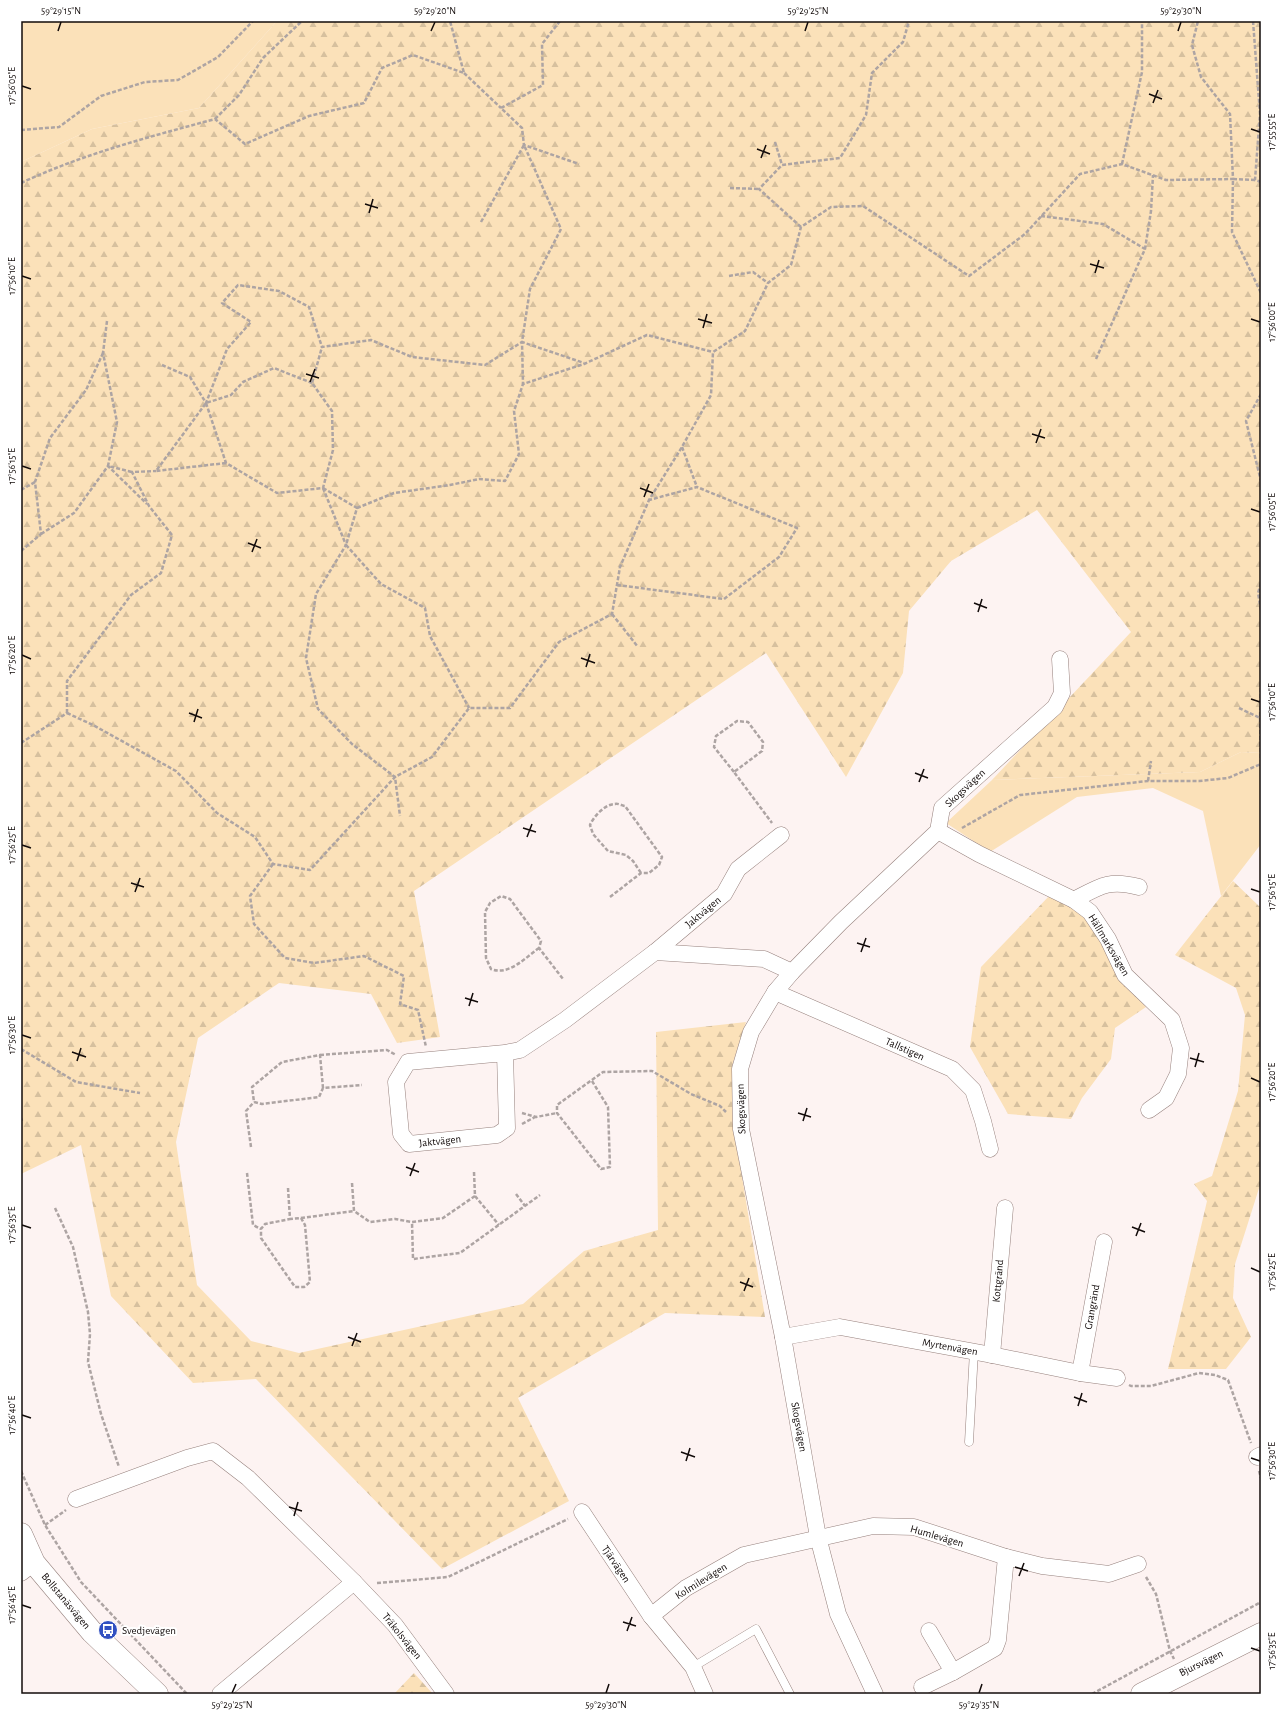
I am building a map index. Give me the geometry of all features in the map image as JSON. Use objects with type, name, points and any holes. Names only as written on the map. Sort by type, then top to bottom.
[{"type":"street","name":"Skogsvägen","points":[[875,1694],[838,1614],[818,1537],[783,1337],[741,1129],[740,1069],[751,1032],[775,992],[792,972],[841,922],[942,833],[942,808],[1055,707],[1062,693],[1060,659]]},
{"type":"street","name":"Hällmarksvägen","points":[[942,833],[979,854],[1074,900],[1090,912],[1108,939],[1125,974],[1172,1020],[1181,1048],[1178,1074],[1166,1098],[1149,1110]]},
{"type":"street","name":"Jaktvägen","points":[[504,1053],[507,1128],[497,1135],[409,1144],[401,1134],[396,1082],[408,1062],[504,1053],[520,1050],[558,1024],[655,952],[724,894],[738,869],[781,835]]},
{"type":"street","points":[[1074,900],[1098,887],[1121,882],[1138,887]]},
{"type":"street","points":[[655,952],[764,959],[792,972]]},
{"type":"street","name":"Tallstigen","points":[[775,992],[952,1069],[973,1090],[990,1149]]},
{"type":"street","name":"Kottgränd","points":[[992,1354],[1005,1208]]},
{"type":"street","name":"Grangränd","points":[[1080,1373],[1104,1242]]},
{"type":"street","name":"Myrtenvägen","points":[[783,1337],[840,1327],[992,1354],[1080,1373],[1117,1378]]},
{"type":"street","points":[[76,1499],[187,1458],[213,1451],[248,1478],[354,1582],[220,1694]]},
{"type":"street","name":"Tjärvägen","points":[[582,1512],[651,1616]]},
{"type":"street","name":"Humlevägen","points":[[818,1537],[873,1526],[914,1527],[1042,1566],[1109,1574],[1138,1564]]},
{"type":"street","name":"Bollstanäsvägen","points":[[21,1534],[28,1568],[157,1694]]},
{"type":"street","name":"Kolmilevägen","points":[[651,1616],[686,1588],[744,1555],[818,1537]]},
{"type":"street","points":[[922,1688],[995,1648],[998,1640],[1006,1556]]},
{"type":"street","name":"Träkolsvägen","points":[[354,1582],[395,1625],[446,1694]]},
{"type":"street","points":[[651,1616],[693,1667],[705,1694]]},
{"type":"street","points":[[929,1631],[953,1672]]},
{"type":"street","name":"Bjursvägen","points":[[1142,1694],[1261,1634]]},
{"type":"lane","points":[[969,1442],[974,1351]]},
{"type":"lane","points":[[693,1667],[756,1628],[790,1694]]},
{"type":"path","points":[[21,130],[59,127],[101,96],[145,82],[178,80],[218,57],[254,21]]},
{"type":"path","points":[[21,182],[48,170],[124,144],[215,119],[238,95],[263,58],[302,21]]},
{"type":"path","points":[[450,21],[464,73]]},
{"type":"path","points":[[501,108],[543,85],[542,44],[560,21]]},
{"type":"path","points":[[759,189],[782,165],[840,158],[866,114],[872,72],[903,42],[909,21]]},
{"type":"path","points":[[1122,164],[1142,72],[1142,21]]},
{"type":"path","points":[[1198,21],[1192,45],[1201,77],[1230,114],[1233,179],[1232,232],[1261,293]]},
{"type":"path","points":[[1253,21],[1260,114],[1255,180]]},
{"type":"path","points":[[215,119],[244,144],[309,116],[364,103],[382,68],[413,55],[464,73],[522,128],[524,145],[560,229],[530,289],[522,342],[524,384],[514,411],[519,454],[505,482],[479,479],[450,485],[394,493],[357,508]]},
{"type":"path","points":[[775,142],[782,165]]},
{"type":"path","points":[[524,145],[579,164]]},
{"type":"path","points":[[481,222],[524,145]]},
{"type":"path","points":[[524,384],[584,364],[647,335],[713,352],[745,331],[768,283],[791,265],[801,227],[831,207],[863,206],[969,276],[1025,234],[1080,174],[1122,164],[1166,180],[1233,179],[1255,180],[1261,182]]},
{"type":"path","points":[[1096,359],[1145,249],[1151,211],[1153,175]]},
{"type":"path","points":[[730,188],[759,189],[801,227]]},
{"type":"path","points":[[1041,216],[1103,224],[1145,249]]},
{"type":"path","points":[[729,276],[754,272],[768,283]]},
{"type":"path","points":[[156,471],[206,403],[227,349],[251,322],[222,303],[238,285],[279,291],[309,307],[322,346],[312,383]]},
{"type":"path","points":[[40,534],[35,482],[50,438],[86,390],[103,353],[107,321]]},
{"type":"path","points":[[322,346],[371,340],[412,357],[485,365],[522,342]]},
{"type":"path","points":[[522,342],[584,364]]},
{"type":"path","points":[[638,647],[612,614],[620,566],[649,500],[682,447],[711,395],[713,352]]},
{"type":"path","points":[[21,551],[40,534],[74,513],[108,466],[117,422],[103,353]]},
{"type":"path","points":[[162,365],[190,377],[206,403],[226,463]]},
{"type":"path","points":[[206,403],[231,394],[243,382],[274,368],[312,383],[332,411],[333,450],[323,488],[346,545],[381,584],[425,608],[430,636],[469,708]]},
{"type":"path","points":[[1261,394],[1246,421],[1261,481]]},
{"type":"path","points":[[682,447],[697,487]]},
{"type":"path","points":[[108,466],[132,472],[156,471],[226,463],[277,492],[323,488],[357,508]]},
{"type":"path","points":[[67,713],[67,681],[131,596],[161,573],[172,535],[149,506],[108,466]]},
{"type":"path","points":[[132,472],[149,506]]},
{"type":"path","points":[[21,490],[35,482]]},
{"type":"path","points":[[617,585],[724,599],[779,557],[797,528],[697,487],[649,500]]},
{"type":"path","points":[[357,508],[346,545],[316,594],[306,658],[318,709],[352,744],[395,777],[400,816]]},
{"type":"path","points":[[1261,583],[1258,593],[1261,610]]},
{"type":"path","points":[[469,708],[510,708],[559,642],[612,614]]},
{"type":"path","points":[[942,833],[1020,795],[1148,781],[1199,781],[1228,778],[1261,764],[1261,683]]},
{"type":"path","points":[[67,713],[94,725],[176,771],[217,813],[255,837],[273,864],[310,870],[395,777],[432,757],[469,708]]},
{"type":"path","points":[[1239,708],[1260,718]]},
{"type":"path","points":[[21,743],[67,713]]},
{"type":"path","points":[[734,772],[762,751],[763,742],[748,722],[738,721],[716,736],[714,747],[781,835]]},
{"type":"path","points":[[1148,781],[1151,761]]},
{"type":"path","points":[[610,897],[641,873],[649,873],[659,865],[662,857],[625,806],[615,804],[606,808],[594,817],[590,825],[594,834],[608,850],[626,855],[633,861],[641,873]]},
{"type":"path","points":[[273,864],[250,896],[254,924],[285,958],[314,963],[364,956],[404,976],[400,1004],[418,1010],[429,1060]]},
{"type":"path","points":[[501,896],[510,899],[541,941],[539,948],[507,971],[499,972],[491,969],[486,958],[485,912],[490,903],[501,896]]},
{"type":"path","points":[[539,948],[563,980]]},
{"type":"path","points":[[21,1049],[76,1082],[140,1093]]},
{"type":"path","points":[[251,1147],[246,1111],[254,1102],[252,1087],[282,1062],[320,1055],[387,1050],[408,1062]]},
{"type":"path","points":[[254,1102],[262,1104],[319,1097],[323,1088],[320,1055]]},
{"type":"path","points":[[592,1081],[608,1107],[610,1167],[601,1169],[557,1113],[558,1105],[603,1072],[652,1070],[692,1094],[720,1106],[741,1129]]},
{"type":"path","points":[[323,1088],[362,1085]]},
{"type":"path","points":[[507,1112],[518,1111],[536,1117],[557,1113]]},
{"type":"path","points":[[474,1172],[475,1196],[499,1225]]},
{"type":"path","points":[[247,1173],[254,1225],[260,1228]]},
{"type":"path","points":[[352,1183],[354,1211]]},
{"type":"path","points":[[288,1188],[290,1219]]},
{"type":"path","points":[[516,1194],[525,1206]]},
{"type":"path","points":[[412,1222],[413,1259],[460,1253],[540,1195]]},
{"type":"path","points":[[260,1228],[265,1224],[290,1219],[354,1211],[370,1222],[395,1219],[412,1222],[443,1218],[475,1196]]},
{"type":"path","points":[[55,1208],[73,1248],[88,1312],[90,1334],[88,1362],[112,1450],[124,1481]]},
{"type":"path","points":[[260,1228],[261,1238],[295,1288],[304,1287],[310,1282],[305,1225],[301,1218]]},
{"type":"path","points":[[1117,1378],[1131,1386],[1151,1386],[1199,1373],[1215,1375],[1228,1380],[1245,1427]]},
{"type":"path","points":[[21,1470],[45,1525],[80,1582],[187,1694]]},
{"type":"path","points":[[45,1525],[70,1506],[76,1499]]},
{"type":"path","points":[[354,1582],[376,1583],[448,1577],[582,1512]]},
{"type":"path","points":[[1138,1564],[1156,1594],[1170,1651],[1181,1673]]},
{"type":"path","points":[[1092,1694],[1261,1602]]},
{"type":"green space","points":[[21,21],[277,21],[199,108],[92,129],[21,162]]},
{"type":"green space","points":[[277,21],[1261,21],[1261,753],[1241,752],[1200,772],[992,780],[1131,632],[1037,510],[951,561],[909,611],[903,673],[846,777],[766,653],[414,891],[440,1037],[397,1043],[371,994],[279,983],[198,1038],[176,1142],[197,1285],[251,1341],[299,1353],[523,1304],[584,1251],[658,1230],[656,1032],[746,1022],[732,1066],[735,1134],[765,1317],[665,1313],[518,1398],[569,1501],[442,1569],[256,1379],[193,1383],[111,1296],[81,1145],[21,1174],[21,162],[92,129],[199,108]]},
{"type":"green space","points":[[1241,752],[1261,753],[1261,844],[1221,896],[1203,811],[1153,788],[1077,797],[990,852],[946,823],[992,780],[1200,772]]},
{"type":"green space","points":[[1233,881],[1261,908],[1261,1182],[1235,1264],[1233,1298],[1251,1337],[1226,1369],[1168,1369],[1207,1201],[1194,1184],[1212,1176],[1238,1091],[1245,1015],[1236,988],[1175,955]]},
{"type":"green space","points":[[1051,894],[1090,921],[1128,988],[1146,1007],[1115,1028],[1111,1059],[1082,1098],[1071,1119],[1008,1114],[970,1047],[981,967]]},
{"type":"green space","points":[[414,1673],[433,1694],[394,1694]]},
{"type":"place","name":"Svedjevägen","points":[[108,1630]]}]
